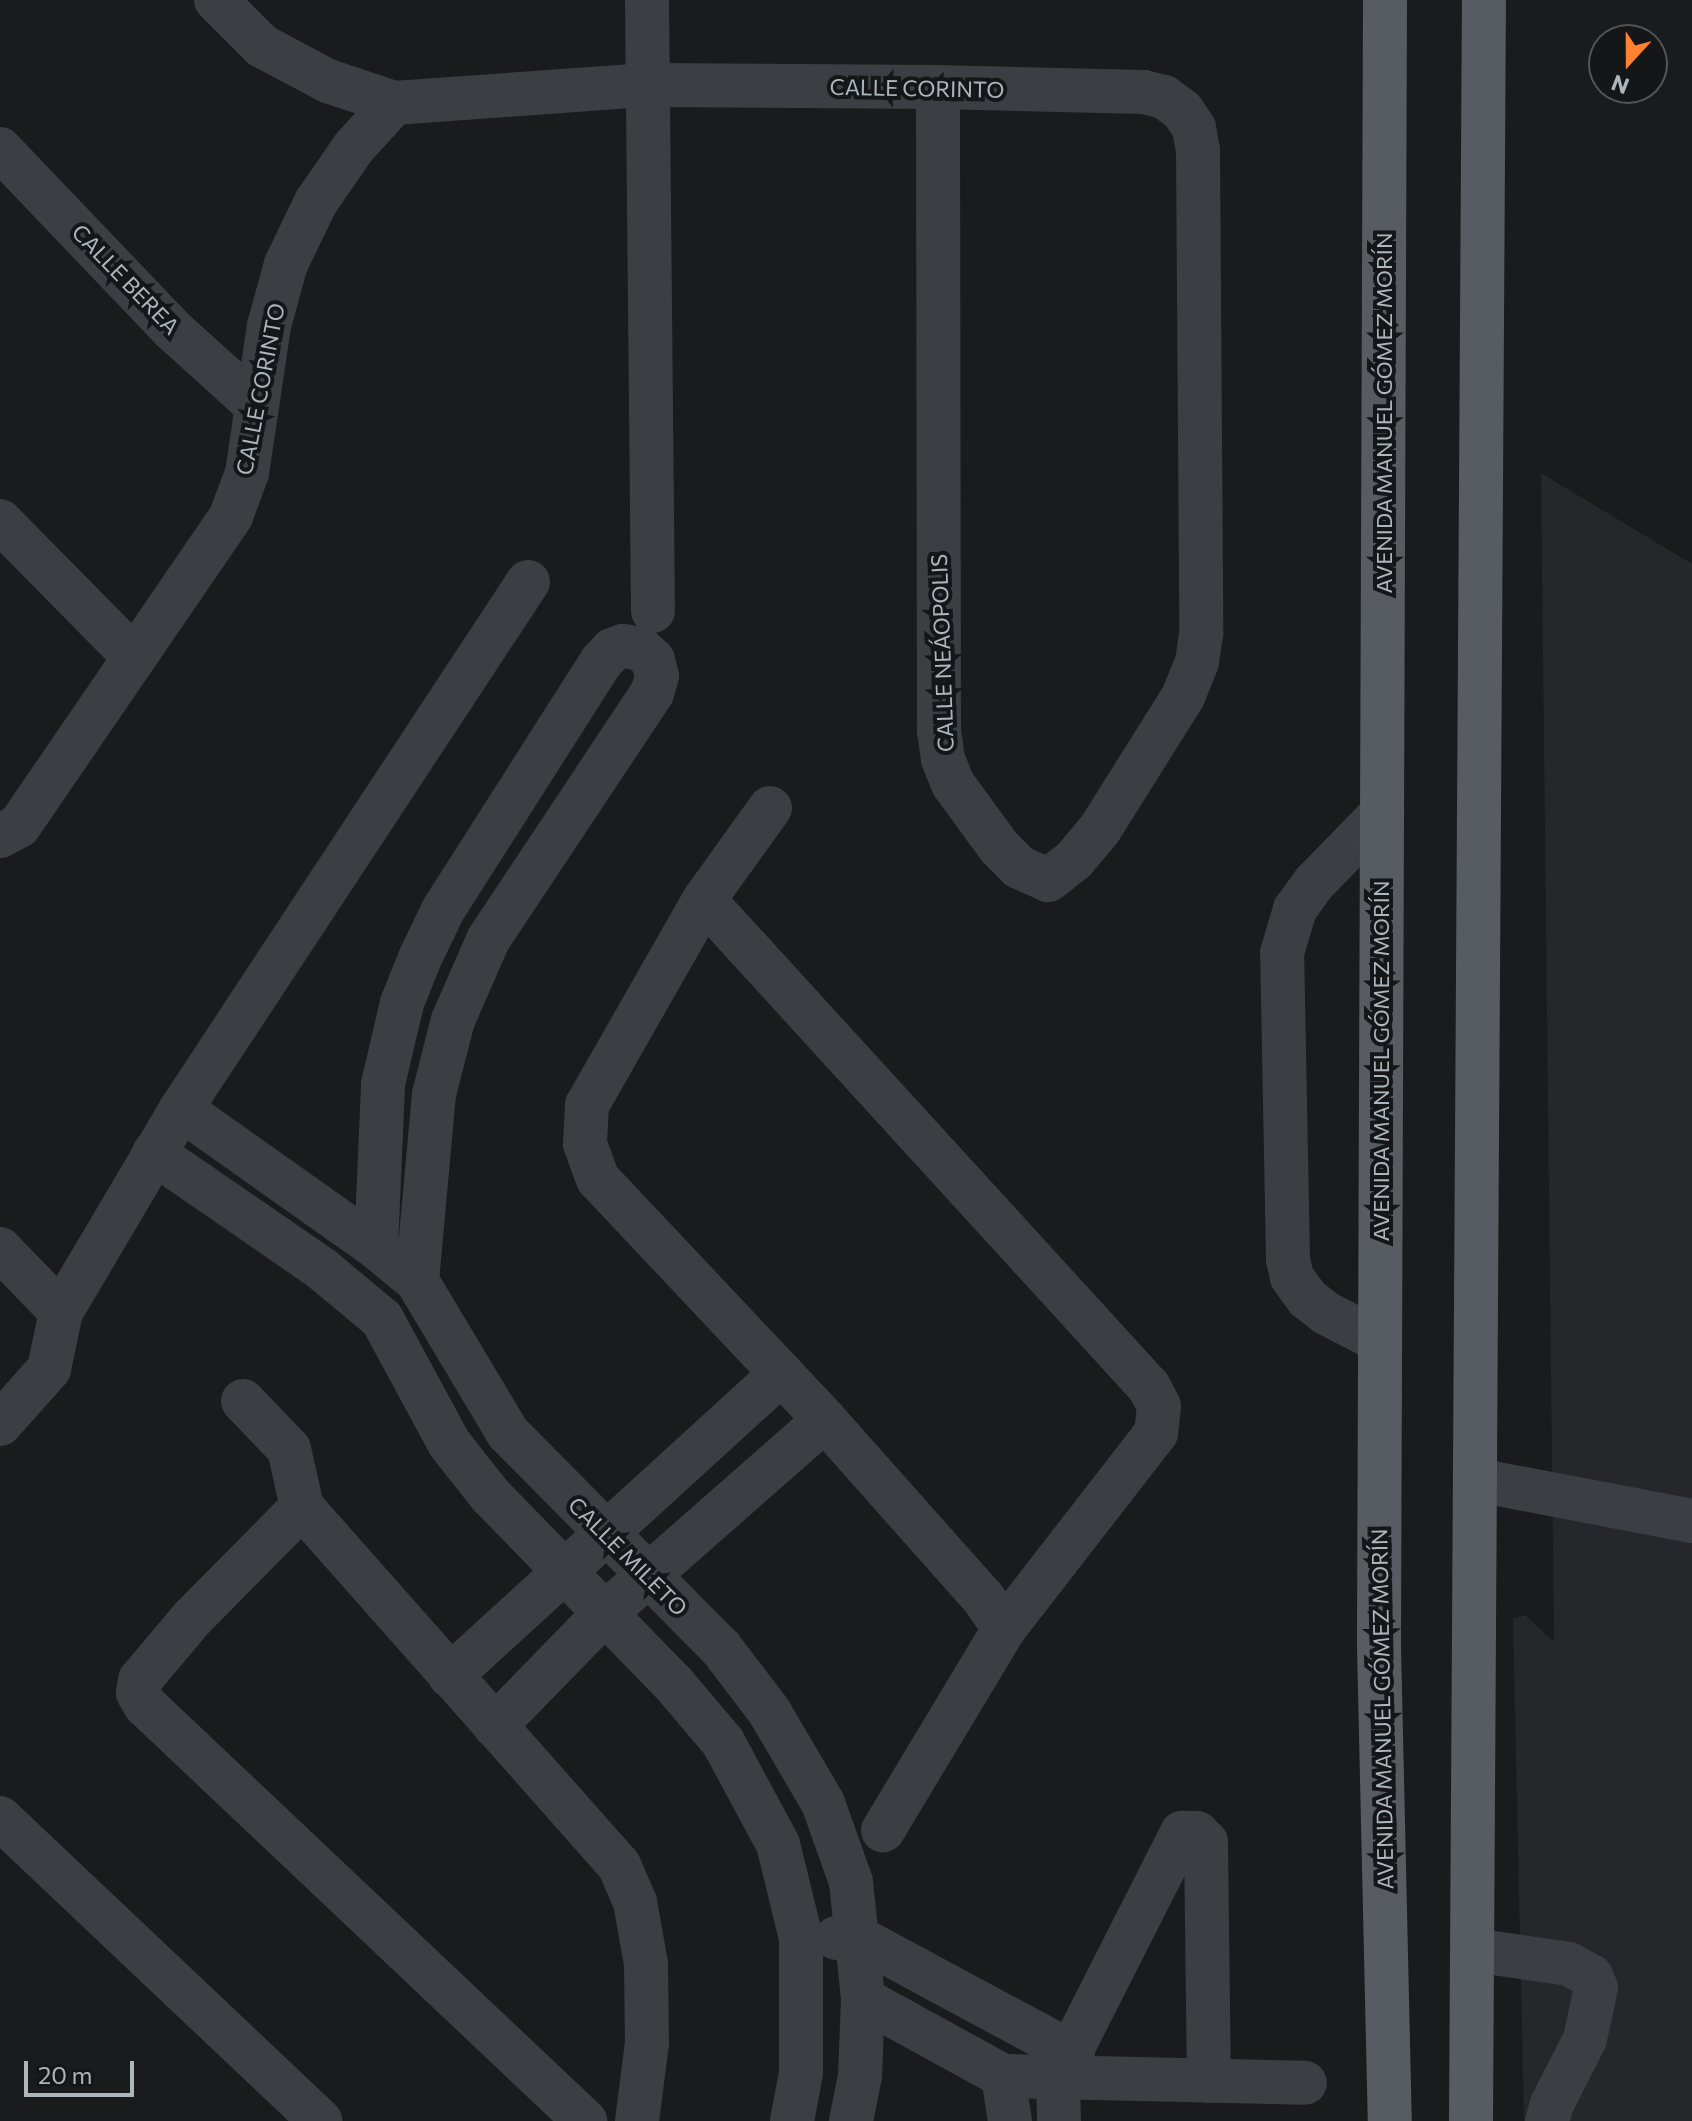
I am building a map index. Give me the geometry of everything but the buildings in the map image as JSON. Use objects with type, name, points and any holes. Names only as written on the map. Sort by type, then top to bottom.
[{"type":"main road","name":"AVENIDA MANUEL GÓMEZ MORÍN","points":[[1385,0],[1379,1646],[1390,2121]]},
{"type":"main road","points":[[1471,2121],[1484,0]]},
{"type":"street","points":[[216,0],[262,46],[328,81],[394,103]]},
{"type":"street","points":[[647,0],[653,611]]},
{"type":"street","name":"CALLE CORINTO","points":[[0,836],[19,826],[231,516],[247,473],[269,326],[286,264],[316,202],[354,147],[394,103],[647,85],[938,87],[1144,92],[1164,97],[1182,110]]},
{"type":"street","name":"CALLE NEÁOPOLIS","points":[[938,87],[939,732],[943,759],[953,784],[999,847],[1019,867],[1048,880],[1074,860],[1100,829],[1184,695],[1197,662],[1201,634],[1198,150],[1194,128],[1182,110]]},
{"type":"street","name":"CALLE BEREA","points":[[0,149],[173,330],[256,405]]},
{"type":"street","points":[[0,521],[133,656]]},
{"type":"street","points":[[0,1424],[49,1369],[61,1312],[181,1109],[528,582]]},
{"type":"street","points":[[376,1247],[383,1084],[402,1003],[420,958],[443,910],[601,662],[612,650],[623,646],[641,649],[653,660],[657,676],[652,693],[488,940],[453,1020],[430,1121],[417,1281]]},
{"type":"street","points":[[770,808],[704,900],[587,1105],[585,1144],[598,1179],[825,1420],[984,1599],[1004,1629]]},
{"type":"street","points":[[1380,1341],[1326,1313],[1307,1298],[1292,1277],[1288,1259],[1282,953],[1295,909],[1314,883],[1382,813]]},
{"type":"street","points":[[704,900],[1149,1387],[1159,1406],[1156,1433],[1004,1629],[883,1830]]},
{"type":"street","name":"CALLE MILETO","points":[[181,1109],[376,1247],[417,1281],[508,1433],[721,1648],[769,1711],[823,1803],[851,1882],[863,1999],[860,2076],[851,2121]]},
{"type":"street","points":[[154,1153],[345,1286],[382,1319],[449,1443],[490,1495],[603,1615],[673,1683],[723,1742],[778,1844],[801,1938],[801,2073],[792,2121]]},
{"type":"street","points":[[0,1249],[61,1312]]},
{"type":"street","points":[[450,1676],[782,1373]]},
{"type":"street","points":[[243,1401],[289,1449],[302,1507],[619,1865],[635,1902],[646,1964],[647,2043],[637,2121]]},
{"type":"street","points":[[495,1726],[603,1615],[825,1420]]},
{"type":"street","points":[[1477,1480],[1692,1521]]},
{"type":"street","points":[[302,1507],[193,1617],[140,1680],[138,1693],[157,1716],[585,2121]]},
{"type":"street","points":[[0,1818],[320,2121]]},
{"type":"street","points":[[1059,2121],[1066,2065],[1182,1833],[1197,1833],[1206,1842],[1209,2081]]},
{"type":"street","points":[[801,1938],[859,1938],[1066,2065]]},
{"type":"street","points":[[1473,1950],[1569,1964],[1591,1976],[1596,1988],[1585,2039],[1547,2121]]},
{"type":"street","points":[[863,1999],[1003,2076],[1066,2065],[1209,2081],[1305,2083]]},
{"type":"street","points":[[1003,2076],[1010,2121]]},
{"type":"shaded area","points":[[1541,473],[1692,564],[1692,2121],[1524,2121],[1513,1619],[1525,1615],[1554,1642]]}]
